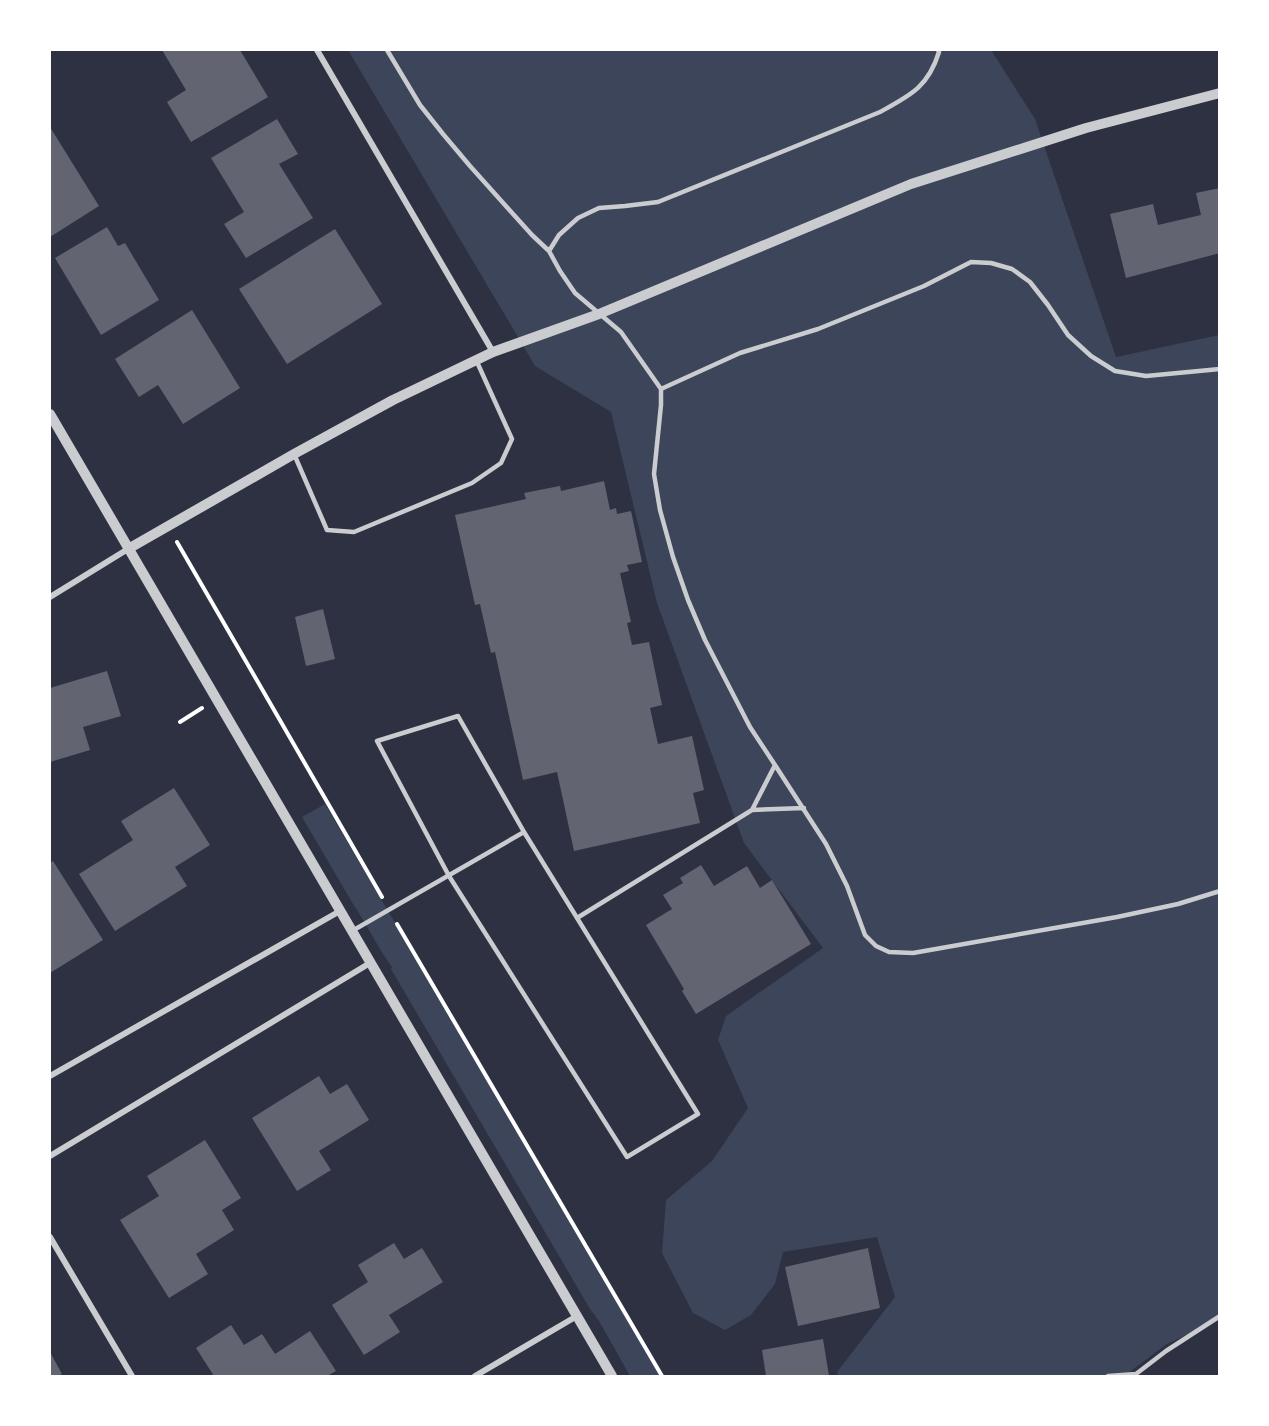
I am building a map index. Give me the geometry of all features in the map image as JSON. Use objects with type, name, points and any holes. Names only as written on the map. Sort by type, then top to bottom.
[{"type":"street","points":[[317,50],[493,352]]},
{"type":"street","points":[[50,597],[128,549],[294,454],[393,400],[493,352],[599,314],[911,184],[1086,128],[1220,93]]},
{"type":"street","points":[[50,414],[612,1377]]},
{"type":"street","points":[[50,1076],[340,911]]},
{"type":"street","points":[[50,1156],[370,963]]},
{"type":"street","points":[[50,1237],[132,1377]]},
{"type":"street","points":[[475,1377],[577,1316]]},
{"type":"lane","points":[[387,50],[420,105],[443,134],[532,235],[549,251],[575,293],[621,332],[661,388],[654,474],[660,510],[688,600],[705,640],[750,727],[826,844],[847,886],[866,935],[876,946],[889,952],[913,952],[1178,904],[1220,891]]},
{"type":"lane","points":[[549,251],[559,236],[578,218],[599,208],[658,202],[880,112],[905,98],[923,84],[934,69],[938,50]]},
{"type":"lane","points":[[661,388],[740,353],[818,329],[924,286],[971,262],[991,263],[1012,269],[1030,282],[1068,334],[1091,356],[1115,371],[1146,376],[1220,369]]},
{"type":"lane","points":[[294,454],[327,530],[354,532],[472,483],[501,463],[512,439],[476,360]]},
{"type":"lane","points":[[458,716],[524,832],[577,918],[698,1114],[627,1157],[449,876],[377,741],[458,716]]},
{"type":"lane","points":[[752,810],[775,765]]},
{"type":"lane","points":[[577,918],[752,810],[804,808]]},
{"type":"lane","points":[[352,932],[524,832]]},
{"type":"lane","points":[[1108,1377],[1136,1374],[1166,1351],[1220,1316]]},
{"type":"path","points":[[177,542],[662,1377]]},
{"type":"path","points":[[180,722],[202,707]]},
{"type":"shaded area","points":[[348,50],[991,50],[1035,119],[1116,357],[1219,335],[1219,1320],[1167,1344],[1124,1376],[838,1376],[837,1372],[895,1297],[877,1237],[783,1252],[775,1284],[751,1315],[725,1330],[693,1313],[662,1253],[666,1200],[712,1161],[748,1108],[718,1040],[726,1016],[823,948],[744,843],[657,603],[611,412],[535,366]]},
{"type":"shaded area","points":[[325,804],[660,1376],[630,1376],[590,1309],[391,969],[392,967],[302,817]]},
{"type":"building","points":[[162,50],[240,50],[268,97],[191,142],[167,102],[186,90]]},
{"type":"building","points":[[277,119],[298,154],[279,164],[313,218],[246,258],[224,224],[244,212],[211,158]]},
{"type":"building","points":[[50,127],[99,206],[50,237]]},
{"type":"building","points":[[1220,188],[1220,253],[1126,278],[1110,214],[1153,204],[1158,225],[1201,215],[1196,193]]},
{"type":"building","points":[[107,227],[118,246],[125,243],[159,300],[101,335],[55,258]]},
{"type":"building","points":[[335,229],[382,304],[287,364],[239,289]]},
{"type":"building","points":[[192,310],[240,388],[183,424],[158,385],[139,397],[115,359]]},
{"type":"building","points":[[604,481],[610,510],[616,508],[617,514],[631,511],[642,562],[627,565],[629,571],[620,573],[631,622],[627,623],[632,645],[649,642],[662,705],[650,708],[658,744],[692,736],[704,790],[693,793],[700,823],[574,851],[557,772],[523,780],[495,652],[491,653],[480,604],[475,605],[455,515],[526,499],[524,493],[560,486],[561,491]]},
{"type":"building","points":[[323,609],[335,659],[306,666],[295,617]]},
{"type":"building","points":[[107,671],[121,716],[83,727],[90,750],[50,762],[50,688]]},
{"type":"building","points":[[174,788],[210,845],[175,867],[187,886],[115,931],[79,874],[133,840],[121,821]]},
{"type":"building","points":[[53,861],[103,940],[50,973],[50,863]]},
{"type":"building","points":[[701,865],[714,886],[747,866],[760,888],[772,880],[811,944],[696,1014],[646,925],[672,909],[663,895],[683,883],[680,878]]},
{"type":"building","points":[[319,1076],[330,1094],[347,1084],[369,1120],[319,1151],[331,1170],[297,1191],[252,1118]]},
{"type":"building","points":[[205,1140],[241,1198],[222,1210],[234,1230],[196,1254],[208,1274],[169,1298],[120,1220],[159,1196],[147,1176]]},
{"type":"building","points":[[394,1243],[404,1259],[422,1248],[443,1282],[389,1315],[400,1332],[364,1355],[332,1305],[368,1282],[358,1265]]},
{"type":"building","points":[[868,1248],[880,1308],[798,1326],[785,1267]]},
{"type":"building","points":[[231,1325],[244,1345],[262,1334],[275,1354],[310,1331],[336,1371],[327,1376],[214,1376],[196,1348]]},
{"type":"building","points":[[823,1339],[829,1376],[766,1376],[762,1350]]},
{"type":"building","points":[[50,1352],[62,1374],[58,1376],[50,1376]]}]
